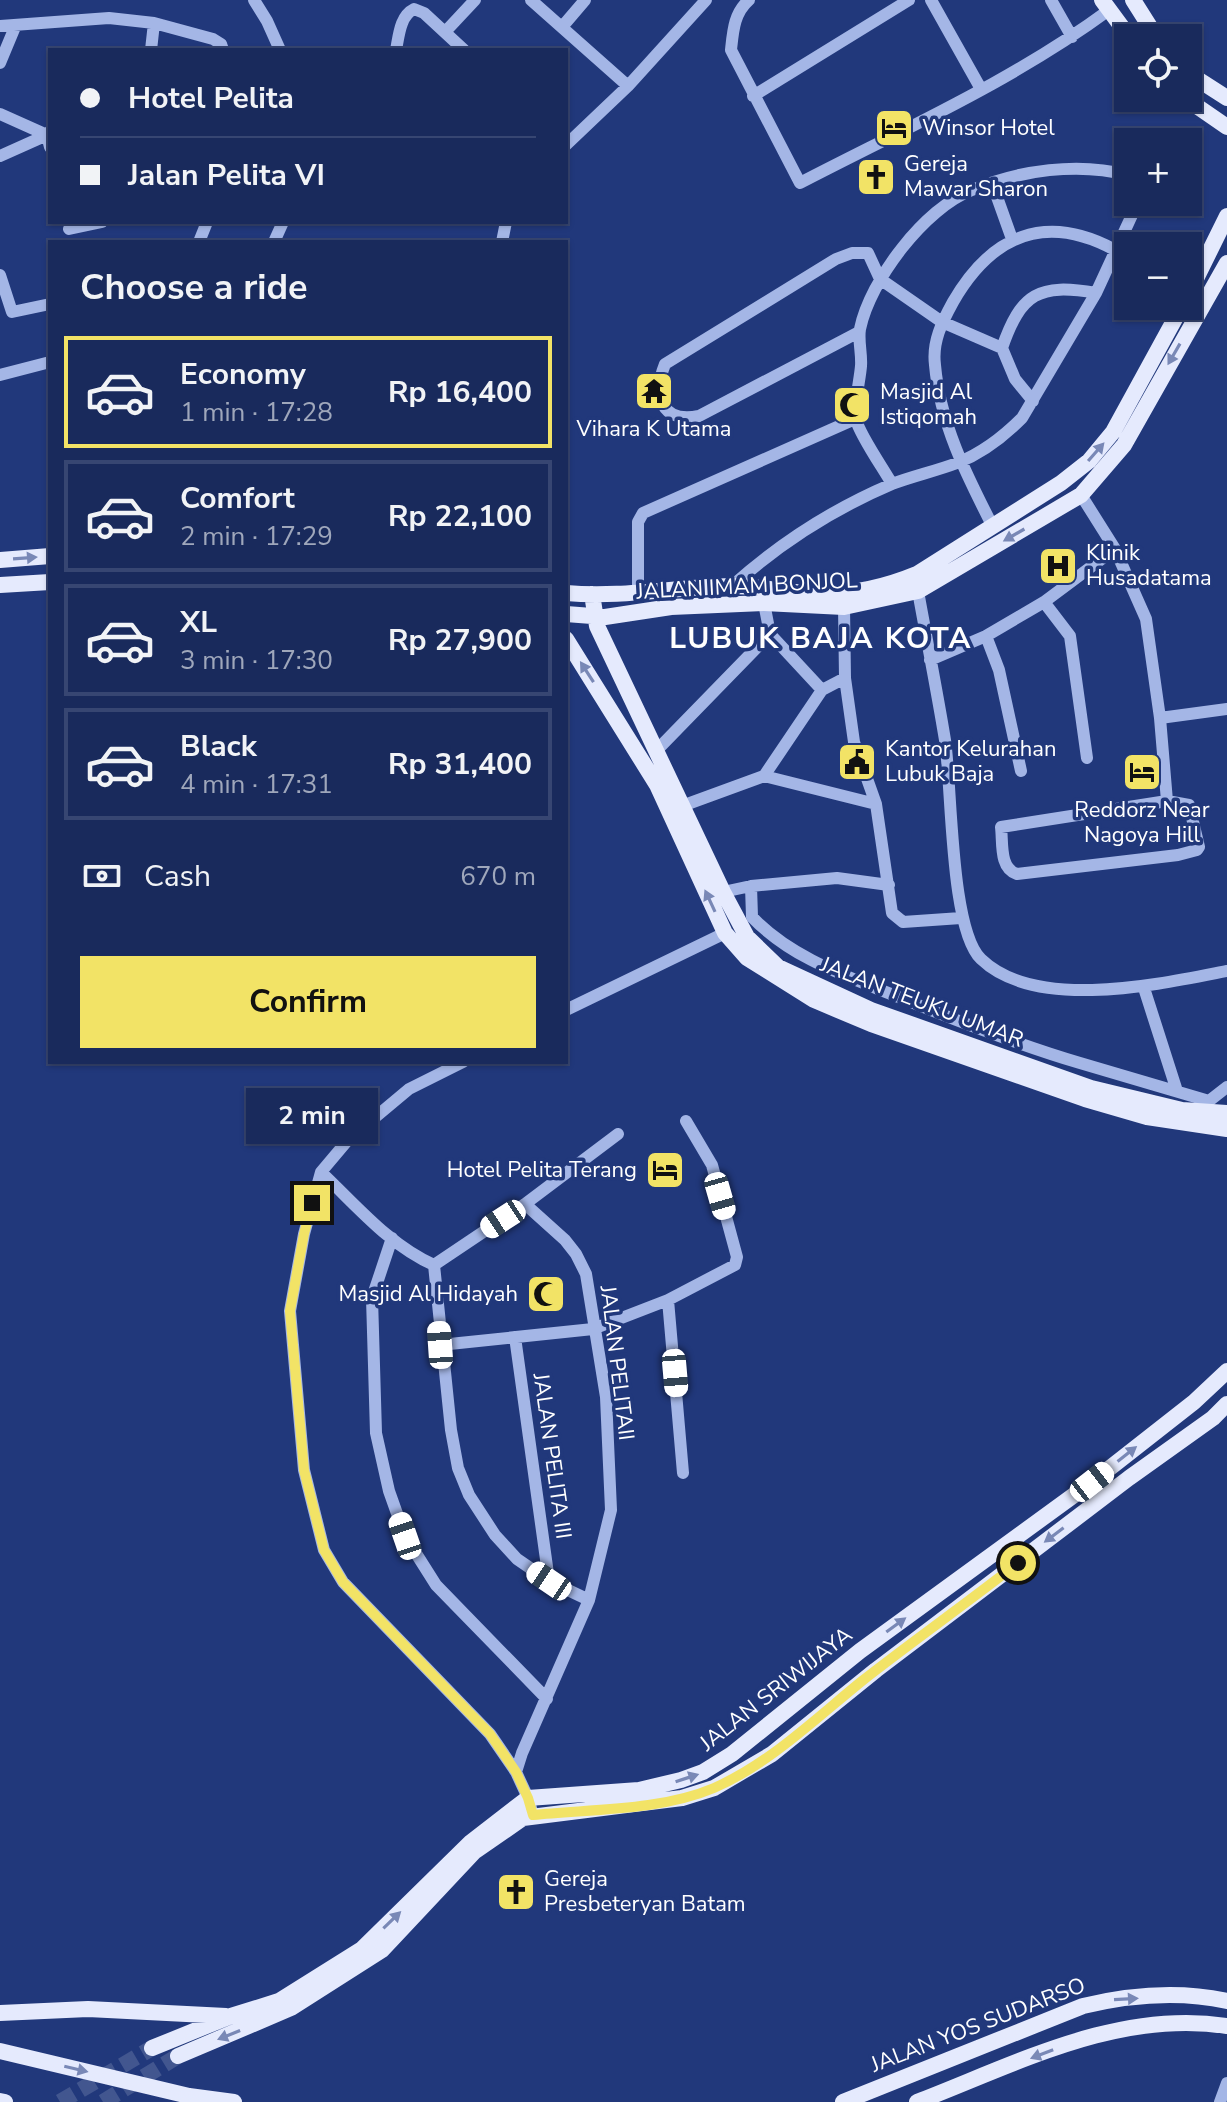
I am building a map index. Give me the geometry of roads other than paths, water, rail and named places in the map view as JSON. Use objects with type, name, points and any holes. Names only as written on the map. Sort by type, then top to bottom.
[{"type":"main road","points":[[1133,0],[1148,24]]},
{"type":"main road","points":[[1105,5],[1119,24]]},
{"type":"main road","points":[[1202,82],[1227,98]]},
{"type":"main road","points":[[1202,110],[1227,127]]},
{"type":"main road","points":[[1202,267],[1227,216]]},
{"type":"main road","name":"JALAN IMAM BONJOL","points":[[568,614],[594,617],[671,607],[764,603],[844,607],[918,591],[1081,495],[1124,445],[1227,263]]},
{"type":"main road","name":"JALAN IMAM BONJOL","points":[[568,593],[638,594],[732,586],[812,594],[849,593],[894,583],[917,574],[1061,483],[1089,461],[1113,432],[1174,320]]},
{"type":"main road","points":[[0,560],[48,556]]},
{"type":"main road","points":[[0,585],[48,582]]},
{"type":"main road","name":"JALAN TEUKU UMAR","points":[[592,594],[594,617],[723,892],[747,937],[778,967],[871,1010],[1091,1088],[1182,1110],[1206,1105],[1227,1113]]},
{"type":"main road","name":"JALAN TEUKU UMAR","points":[[568,642],[657,785],[725,933],[747,958],[814,1000],[871,1024],[1135,1114],[1227,1129]]},
{"type":"main road","name":"JALAN SRIWIJAYA","points":[[178,2056],[291,2008],[382,1950],[474,1852],[523,1818],[530,1807],[639,1790],[681,1780],[703,1772],[732,1754],[860,1651],[1153,1434],[1227,1371]]},
{"type":"main road","name":"JALAN SRIWIJAYA","points":[[530,1807],[612,1809],[668,1800],[714,1788],[772,1754],[876,1670],[1213,1418],[1227,1404]]},
{"type":"main road","points":[[1153,1434],[1166,1452]]},
{"type":"main road","points":[[924,1604],[939,1624]]},
{"type":"main road","points":[[152,2048],[231,2016],[279,2001],[362,1949],[471,1842],[530,1807]]},
{"type":"main road","name":"JALAN YOS SUDARSO","points":[[843,2102],[1083,2006],[1108,2000],[1193,1994],[1227,2001]]},
{"type":"main road","points":[[0,2013],[88,2009],[231,2016]]},
{"type":"main road","points":[[917,2102],[1095,2033],[1195,2021],[1227,2026]]},
{"type":"main road","points":[[0,2051],[189,2096],[234,2102]]},
{"type":"street","points":[[254,0],[279,48]]},
{"type":"street","points":[[445,32],[475,0]]},
{"type":"street","points":[[531,0],[628,86]]},
{"type":"street","points":[[562,27],[585,0]]},
{"type":"street","points":[[568,142],[628,86],[706,0]]},
{"type":"street","points":[[749,0],[740,8],[733,27],[731,50],[800,183],[981,89],[1072,37],[1105,5]]},
{"type":"street","points":[[753,96],[909,0]]},
{"type":"street","points":[[931,0],[981,89]]},
{"type":"street","points":[[1051,0],[1072,37]]},
{"type":"street","points":[[396,48],[403,20],[407,12],[414,9],[424,13],[462,48]]},
{"type":"street","points":[[0,26],[98,18],[154,23],[213,39],[222,48]]},
{"type":"street","points":[[151,48],[154,23]]},
{"type":"street","points":[[0,63],[15,27]]},
{"type":"street","points":[[0,114],[48,137]]},
{"type":"street","points":[[0,156],[48,137]]},
{"type":"street","points":[[892,484],[855,419],[861,362],[859,332],[880,279],[928,220],[970,190],[1053,170],[1082,167],[1114,173]]},
{"type":"street","points":[[992,183],[1012,239]]},
{"type":"street","points":[[69,231],[95,224]]},
{"type":"street","points":[[992,525],[960,462],[940,400],[934,364],[935,345],[942,322],[965,280],[1012,239],[1046,231],[1081,234],[1114,250]]},
{"type":"street","points":[[732,586],[784,542],[892,484],[960,462],[1007,433],[1033,401],[1096,293],[1114,252]]},
{"type":"street","points":[[859,332],[699,416],[674,416],[665,409],[659,393],[665,364],[836,259],[852,253],[868,253],[880,279],[942,322],[1002,348]]},
{"type":"street","points":[[0,275],[12,312],[48,304]]},
{"type":"street","points":[[1033,401],[1015,379],[1002,348],[1012,320],[1025,301],[1040,292],[1070,288],[1096,293]]},
{"type":"street","points":[[0,375],[48,363]]},
{"type":"street","points":[[638,594],[638,522],[643,513],[855,419]]},
{"type":"street","points":[[1081,495],[1115,549],[1146,619],[1160,718],[1167,801]]},
{"type":"street","points":[[930,660],[986,636],[1044,602],[1115,549]]},
{"type":"street","points":[[918,591],[945,742],[961,918],[971,947],[982,960],[1006,975],[1046,987],[1081,991],[1144,988],[1227,971]]},
{"type":"street","points":[[1044,602],[1070,636],[1087,758]]},
{"type":"street","points":[[764,603],[770,634],[822,690]]},
{"type":"street","points":[[844,607],[845,678],[854,742],[876,804],[892,913],[903,922],[961,918]]},
{"type":"street","points":[[657,750],[770,634]]},
{"type":"street","points":[[986,636],[999,670],[1021,771]]},
{"type":"street","points":[[764,776],[822,690],[845,678]]},
{"type":"street","points":[[1160,718],[1227,709]]},
{"type":"street","points":[[682,806],[764,776],[876,804]]},
{"type":"street","points":[[1167,801],[1189,805],[1199,847],[1197,850],[1178,855],[1017,874],[1009,871],[1005,864],[1001,827],[1167,801]]},
{"type":"street","points":[[723,892],[751,886],[837,878],[889,885]]},
{"type":"street","points":[[751,886],[752,917],[770,935],[799,954],[840,974],[973,1027],[1078,1063],[1177,1091],[1206,1105],[1227,1087]]},
{"type":"street","points":[[568,1009],[725,933]]},
{"type":"street","points":[[1144,988],[1177,1091]]},
{"type":"street","points":[[459,1064],[409,1089],[348,1140],[321,1172],[304,1234],[290,1311],[304,1470],[324,1550],[343,1582],[490,1734],[516,1772],[530,1807]]},
{"type":"street","points":[[440,1345],[593,1329],[668,1300],[731,1268],[737,1257],[712,1165],[686,1121]]},
{"type":"street","points":[[434,1265],[525,1204],[618,1134]]},
{"type":"street","points":[[321,1172],[392,1238],[421,1260],[434,1265]]},
{"type":"street","name":"JALAN PELITAII","points":[[516,1772],[589,1600],[611,1510],[606,1397],[586,1274],[565,1240],[525,1204]]},
{"type":"street","points":[[392,1238],[372,1298],[376,1433],[389,1491],[405,1536],[436,1585],[547,1699]]},
{"type":"street","points":[[434,1265],[440,1345],[453,1443],[458,1468],[469,1495],[495,1535],[517,1559],[549,1581],[589,1600]]},
{"type":"street","points":[[668,1300],[683,1473]]},
{"type":"street","name":"JALAN PELITA III","points":[[515,1337],[549,1581]]},
{"type":"street","points":[[1220,2102],[1227,2083]]},
{"type":"tunnel","points":[[60,2102],[152,2048]]},
{"type":"tunnel","points":[[103,2102],[178,2056]]},
{"type":"place","name":"Winsor Hotel","points":[[894,128]]},
{"type":"place","name":"Gereja Mawar Sharon","points":[[876,177]]},
{"type":"place","name":"Vihara K Utama","points":[[654,391]]},
{"type":"place","name":"Masjid Al Istiqomah","points":[[852,405]]},
{"type":"place","name":"Klinik Husadatama","points":[[1058,566]]},
{"type":"place","name":"Kantor Kelurahan Lubuk Baja","points":[[857,762]]},
{"type":"place","name":"Reddorz Near Nagoya Hill","points":[[1142,772]]},
{"type":"place","name":"Hotel Pelita Terang","points":[[665,1170]]},
{"type":"place","name":"Masjid Al Hidayah","points":[[546,1294]]},
{"type":"place","name":"Gereja Presbeteryan Batam","points":[[516,1892]]},
{"type":"district","name":"LUBUK BAJA KOTA","points":[[821,638]]}]
